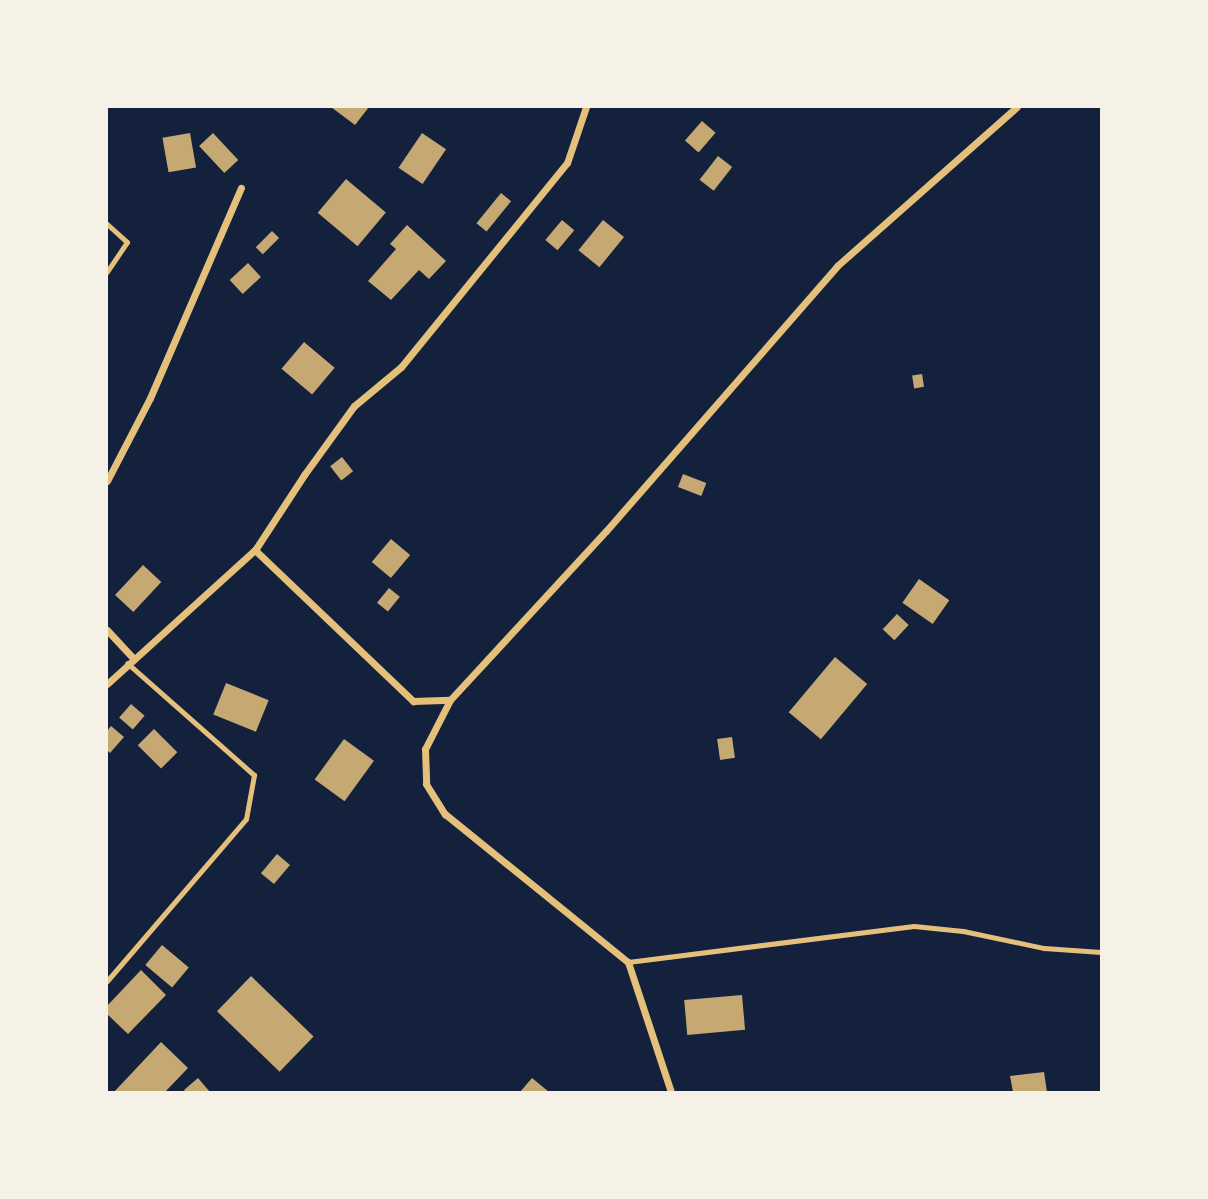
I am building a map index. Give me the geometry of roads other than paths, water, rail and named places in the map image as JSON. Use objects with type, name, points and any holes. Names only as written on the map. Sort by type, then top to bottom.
[{"type":"street","points":[[107,684],[255,550],[304,475],[354,407],[401,367],[567,163],[586,107]]},
{"type":"street","points":[[671,1092],[628,962],[445,814],[426,785],[425,749],[450,700],[606,531],[837,266],[1017,107]]},
{"type":"street","points":[[107,481],[150,398],[241,188]]},
{"type":"street","points":[[255,550],[413,701],[450,700]]},
{"type":"street","points":[[107,630],[130,661]]},
{"type":"lane","points":[[107,224],[128,242],[107,272]]},
{"type":"lane","points":[[107,981],[246,819],[254,775],[130,661]]},
{"type":"lane","points":[[628,962],[915,926],[963,930],[1044,948],[1101,952]]}]
